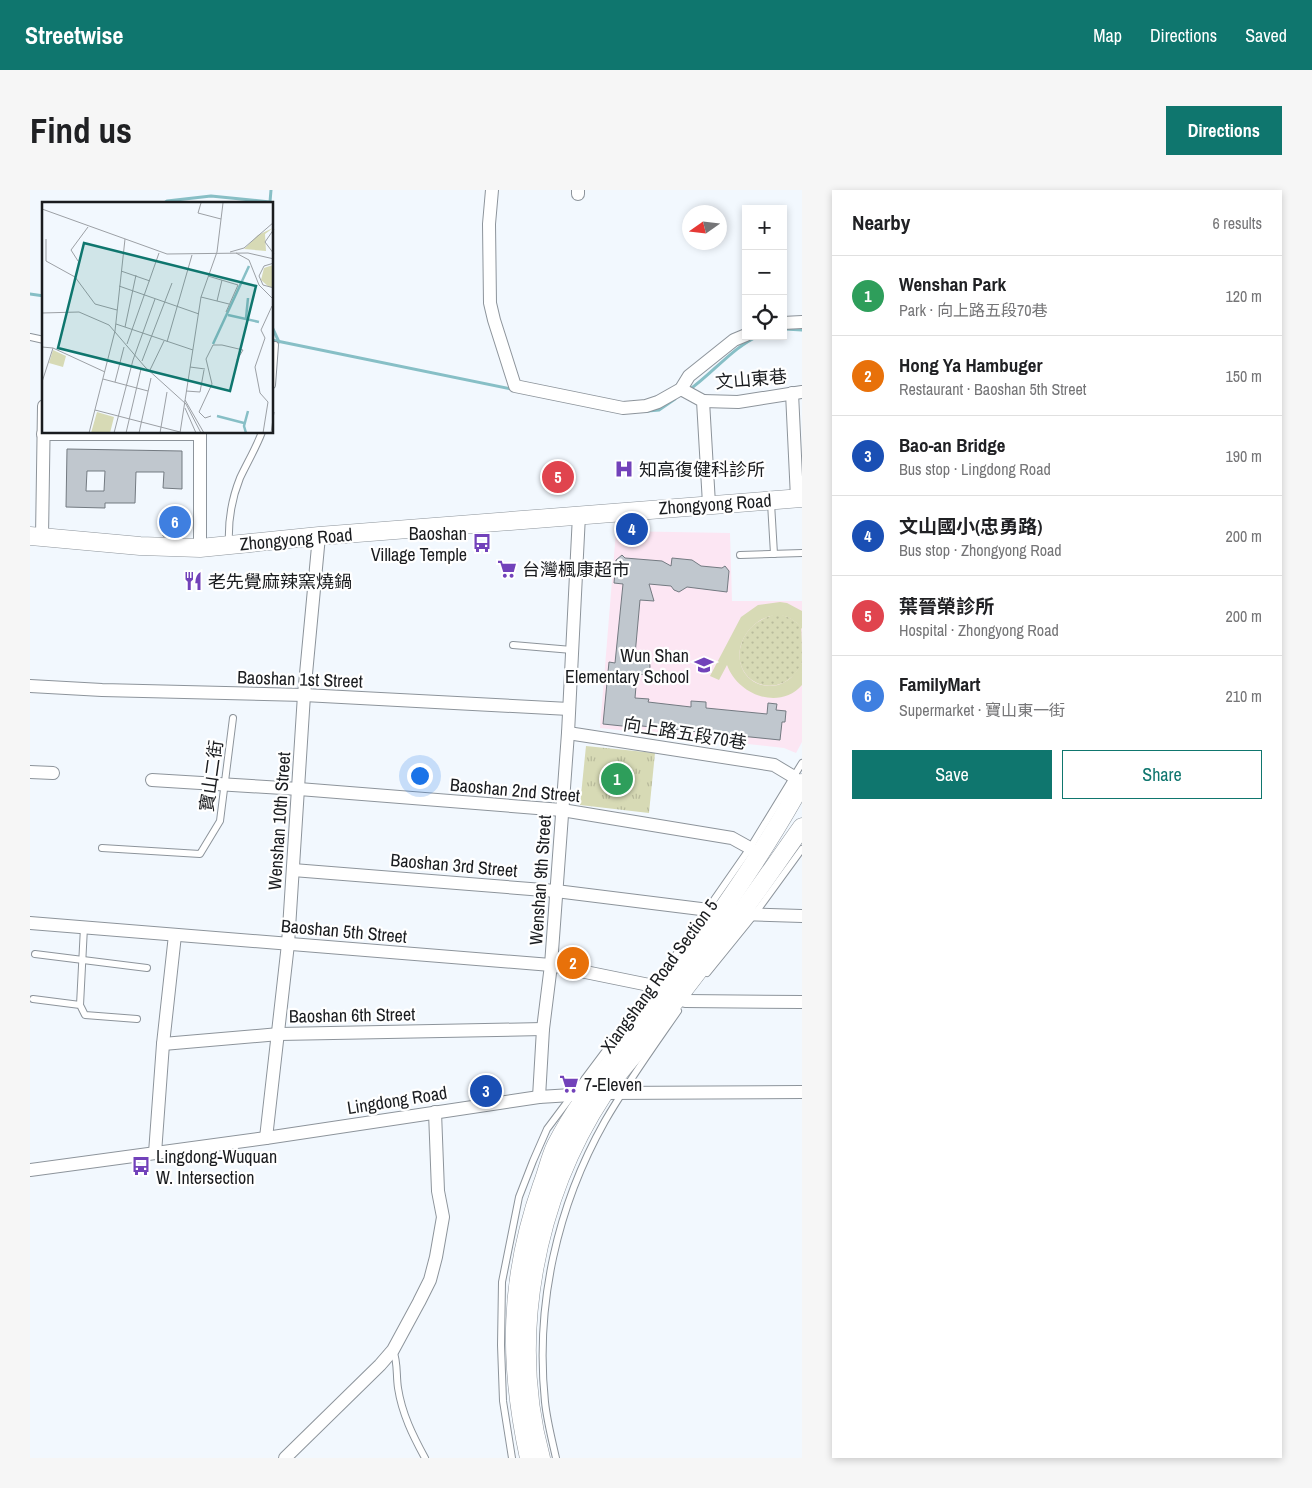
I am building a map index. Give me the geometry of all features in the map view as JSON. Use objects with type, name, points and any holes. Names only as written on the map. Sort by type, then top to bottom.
[{"type":"main road","name":"Zhongyong Road","points":[[36,537],[140,546],[200,548],[579,514],[800,498]]},
{"type":"main road","name":"Xiangshang Road Section 5","points":[[731,913],[782,820],[798,780]]},
{"type":"main road","name":"Xiangshang Road Section 5","points":[[529,1458],[521,1422],[516,1378],[515,1321],[519,1276],[532,1212],[556,1146],[588,1093],[802,827]]},
{"type":"main road","name":"Xiangshang Road Section 5","points":[[541,1458],[529,1394],[528,1340],[531,1286],[545,1226],[588,1093]]},
{"type":"street","points":[[492,190],[488,224],[490,303],[515,386],[623,408],[646,406],[658,402],[681,389],[689,376],[734,340],[742,337]]},
{"type":"street","points":[[787,323],[802,322]]},
{"type":"street","points":[[681,389],[703,400],[709,504]]},
{"type":"street","points":[[797,393],[800,498]]},
{"type":"street","name":"文山東巷","points":[[703,400],[738,402],[797,393]]},
{"type":"street","points":[[36,537],[43,434]]},
{"type":"street","points":[[200,434],[200,548]]},
{"type":"street","name":"Wenshan 9th Street","points":[[539,1097],[568,733],[579,514]]},
{"type":"street","name":"Wenshan 10th Street","points":[[266,1138],[288,944],[304,695],[319,536]]},
{"type":"street","name":"Baoshan 1st Street","points":[[30,686],[102,690],[304,695],[569,708]]},
{"type":"street","name":"向上路五段70巷","points":[[568,733],[774,765],[798,780]]},
{"type":"street","points":[[30,772],[53,773]]},
{"type":"street","name":"Baoshan 2nd Street","points":[[152,780],[299,789],[562,810],[732,838],[750,848]]},
{"type":"street","name":"Baoshan 3rd Street","points":[[293,870],[556,891],[731,913],[802,916]]},
{"type":"street","name":"Baoshan 5th Street","points":[[30,923],[551,965],[654,986]]},
{"type":"street","points":[[155,1154],[163,1044],[175,935]]},
{"type":"street","points":[[688,998],[802,1002]]},
{"type":"street","name":"Baoshan 6th Street","points":[[163,1044],[279,1034],[543,1028]]},
{"type":"street","name":"Lingdong Road","points":[[30,1170],[155,1154],[539,1097],[622,1092],[802,1092]]},
{"type":"street","points":[[285,1458],[393,1350],[430,1280],[443,1217],[438,1190],[435,1112]]},
{"type":"lane","points":[[274,358],[275,345]]},
{"type":"lane","points":[[230,545],[229,530],[235,493],[261,434]]},
{"type":"lane","points":[[771,500],[774,554]]},
{"type":"lane","points":[[740,555],[802,553]]},
{"type":"lane","points":[[513,645],[572,650]]},
{"type":"lane","name":"寶山二街","points":[[102,848],[200,854],[220,822],[234,718]]},
{"type":"lane","name":"Xiangshang Road Section 5","points":[[702,980],[731,913],[750,848],[798,780],[802,763]]},
{"type":"lane","name":"Xiangshang Road Section 5","points":[[512,1458],[503,1402],[501,1345],[502,1282],[519,1197],[547,1129],[588,1093],[654,986],[802,849]]},
{"type":"lane","points":[[84,927],[80,1005],[85,1015],[137,1019]]},
{"type":"lane","points":[[35,954],[147,968]]},
{"type":"lane","name":"Xiangshang Road Section 5","points":[[556,1458],[546,1402],[543,1342],[549,1278],[557,1238],[570,1198],[597,1137],[622,1092],[688,998]]},
{"type":"lane","points":[[33,999],[80,1005]]},
{"type":"lane","points":[[393,1350],[396,1358],[398,1389],[410,1432],[425,1458]]},
{"type":"shaded area","name":"Wun Shan Elementary School","points":[[616,531],[730,533],[732,601],[802,601],[802,742],[796,753],[784,748],[600,728]]},
{"type":"green space","points":[[787,603],[802,611],[802,629],[791,619],[779,615],[767,617],[747,633],[741,645],[740,659],[744,672],[749,678],[766,686],[775,686],[785,682],[797,671],[802,662],[802,685],[793,693],[771,698],[760,696],[740,684],[732,676],[727,665],[719,680],[710,676],[741,617],[758,605]]},
{"type":"green space","points":[[777,614],[790,618],[801,627],[802,662],[794,675],[784,682],[773,686],[763,685],[753,681],[746,674],[741,665],[739,654],[742,642],[751,627],[760,620]]},
{"type":"green space","points":[[586,746],[655,753],[649,813],[580,805]]},
{"type":"building","points":[[67,449],[182,451],[182,489],[163,488],[164,472],[136,472],[135,503],[105,503],[105,508],[66,507]],"holes":[[[87,471],[105,471],[104,491],[86,491]]]},
{"type":"building","points":[[163,513],[187,513],[187,530],[176,537],[163,536]]},
{"type":"building","points":[[622,555],[625,558],[662,561],[671,566],[672,558],[692,560],[701,566],[722,568],[725,566],[729,571],[727,592],[687,587],[679,592],[671,586],[649,584],[654,601],[640,600],[635,655],[648,655],[649,675],[637,674],[635,698],[649,699],[648,702],[691,707],[691,701],[706,702],[706,708],[767,714],[768,703],[777,704],[776,710],[786,711],[785,722],[782,722],[780,740],[632,725],[632,727],[603,724],[609,662],[615,663],[623,584],[614,583],[616,560]]},
{"type":"waterway","points":[[270,202],[271,190]]},
{"type":"waterway","points":[[166,202],[211,196],[270,202]]},
{"type":"waterway","points":[[30,294],[42,296]]},
{"type":"waterway","points":[[787,329],[802,330]]},
{"type":"waterway","points":[[274,331],[279,342]]},
{"type":"waterway","points":[[274,340],[511,389]]},
{"type":"waterway","points":[[689,390],[750,340]]},
{"type":"waterway","points":[[648,411],[659,410],[675,399]]},
{"type":"place","name":"知高復健科診所","points":[[624,469]]},
{"type":"place","name":"葉晉榮診所","points":[[558,477]]},
{"type":"place","name":"FamilyMart","points":[[175,522]]},
{"type":"place","name":"文山國小(忠勇路)","points":[[632,529]]},
{"type":"place","name":"Baoshan Village Temple","points":[[482,543]]},
{"type":"place","name":"台灣楓康超市","points":[[507,569]]},
{"type":"place","name":"老先覺麻辣窯燒鍋","points":[[193,581]]},
{"type":"place","name":"Wun Shan Elementary School","points":[[704,665]]},
{"type":"place","name":"Wenshan Park","points":[[617,779]]},
{"type":"place","name":"Hong Ya Hambuger","points":[[573,963]]},
{"type":"place","name":"7-Eleven","points":[[569,1084]]},
{"type":"place","name":"Bao-an Bridge","points":[[486,1091]]},
{"type":"place","name":"Lingdong-Wuquan W. Intersection","points":[[141,1166]]}]
